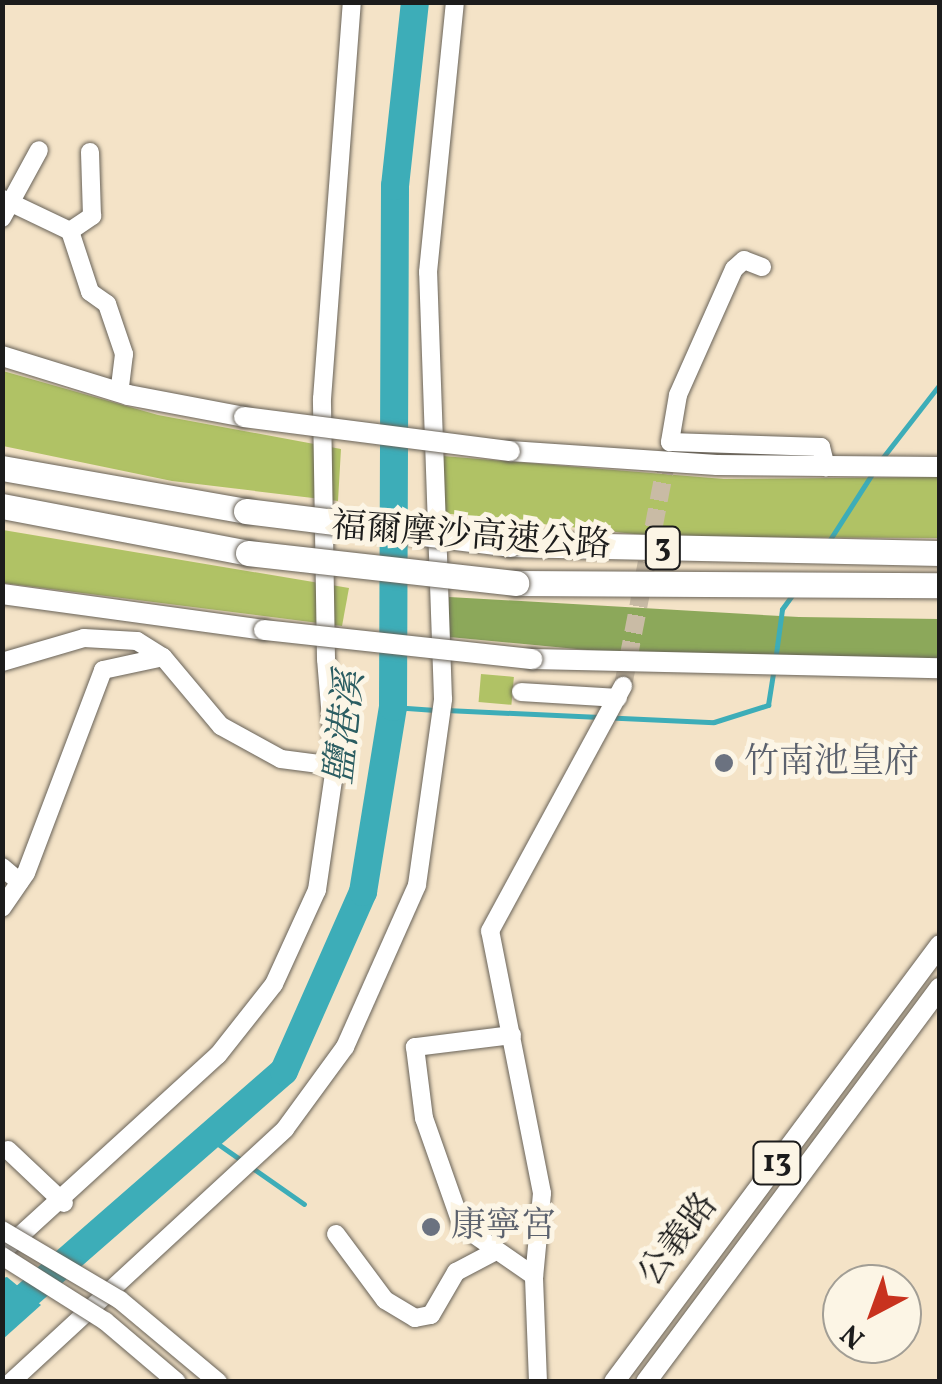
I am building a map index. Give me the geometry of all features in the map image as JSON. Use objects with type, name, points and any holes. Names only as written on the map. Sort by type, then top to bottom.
[{"type":"highway","name":"福爾摩沙高速公路","points":[[2,468],[246,511],[510,544],[940,553]]},
{"type":"highway","name":"福爾摩沙高速公路","points":[[2,506],[248,553],[516,583],[940,585]]},
{"type":"main road","points":[[2,356],[118,392],[244,417],[510,451],[826,467],[940,467]]},
{"type":"main road","points":[[2,594],[264,630],[532,659],[933,668]]},
{"type":"main road","name":"公義路","points":[[614,1382],[940,944]]},
{"type":"main road","name":"公義路","points":[[646,1382],[940,988]]},
{"type":"street","points":[[11,1382],[235,1181],[324,1081],[401,932],[417,885],[442,726],[428,272],[455,2]]},
{"type":"street","points":[[177,1382],[104,1320],[2,1254],[64,1203],[218,1055],[274,984],[317,890],[335,766],[326,659],[322,399],[346,6]]},
{"type":"street","points":[[40,150],[6,207],[70,231]]},
{"type":"street","points":[[70,231],[92,216],[90,152]]},
{"type":"street","points":[[70,231],[90,292],[107,304],[124,354],[118,392]]},
{"type":"street","points":[[762,267],[744,260],[734,269],[678,395],[670,442],[821,447],[826,467]]},
{"type":"street","points":[[2,662],[84,638],[138,641],[163,657],[221,726],[281,758],[335,766]]},
{"type":"street","points":[[2,908],[20,882],[103,670],[163,657]]},
{"type":"street","points":[[521,692],[621,692],[490,930],[542,1193],[534,1276],[538,1382]]},
{"type":"street","points":[[2,868],[20,882]]},
{"type":"street","points":[[512,1035],[415,1047],[424,1118],[462,1226],[534,1276]]},
{"type":"street","points":[[8,1150],[64,1203]]},
{"type":"street","points":[[2,1230],[120,1300],[218,1382]]},
{"type":"street","points":[[336,1234],[374,1289],[416,1318],[431,1315],[456,1272],[496,1252]]},
{"type":"green space","points":[[3,371],[158,415],[341,449],[338,501],[172,481],[3,446]]},
{"type":"green space","points":[[443,456],[724,479],[939,477],[939,538],[662,537],[442,513]]},
{"type":"green space","points":[[3,530],[349,588],[342,626],[3,583]]},
{"type":"green space","points":[[449,597],[799,617],[939,619],[940,660],[598,651],[449,637]]},
{"type":"green space","points":[[481,674],[514,677],[511,705],[479,702]]},
{"type":"water","points":[[7,1277],[41,1305],[3,1339],[3,1278]]},
{"type":"waterway","name":"鹽港溪","points":[[2,1317],[284,1071],[363,892],[393,707],[395,186],[415,2]]},
{"type":"waterway","points":[[880,461],[940,384]]},
{"type":"waterway","points":[[829,541],[872,474]]},
{"type":"waterway","points":[[775,661],[782,609],[795,591]]},
{"type":"waterway","points":[[446,710],[714,722],[768,705],[773,672]]},
{"type":"waterway","points":[[393,707],[435,710]]},
{"type":"waterway","points":[[208,1137],[304,1204]]},
{"type":"tunnel","points":[[623,686],[670,442]]},
{"type":"place","name":"竹南池皇府","points":[[724,763]]},
{"type":"place","name":"康寧宮","points":[[431,1227]]}]
